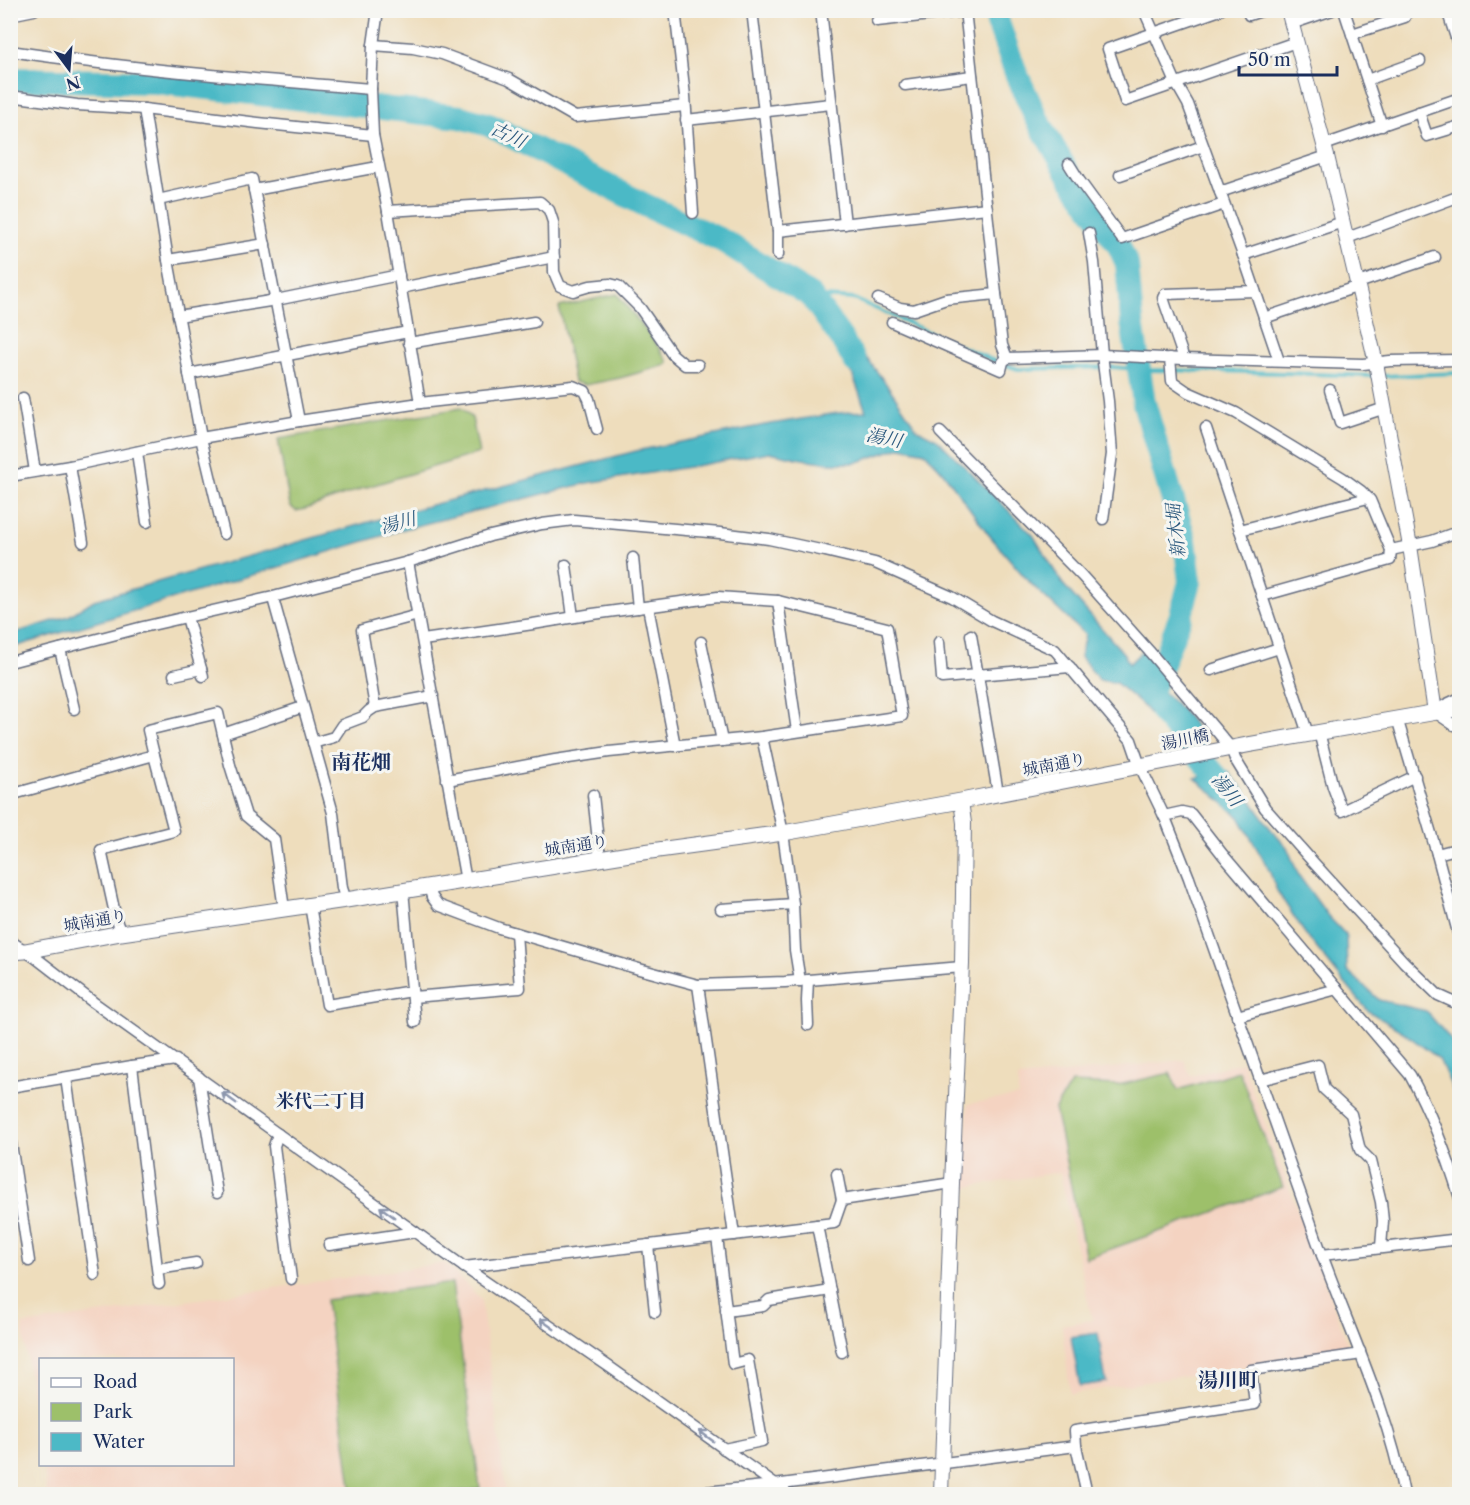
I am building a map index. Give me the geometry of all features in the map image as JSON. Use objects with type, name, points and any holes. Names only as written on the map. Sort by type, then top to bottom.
[{"type":"main road","points":[[1231,748],[1460,708]]},
{"type":"main road","name":"湯川橋","points":[[1142,766],[1231,748]]},
{"type":"main road","name":"城南通り","points":[[18,951],[676,847],[783,833],[1142,766]]},
{"type":"street","points":[[10,15],[34,10]]},
{"type":"street","points":[[378,10],[373,45],[371,89],[373,135],[420,403]]},
{"type":"street","points":[[675,10],[693,213]]},
{"type":"street","points":[[752,10],[778,231],[778,255]]},
{"type":"street","points":[[821,10],[845,224]]},
{"type":"street","points":[[1144,10],[1176,83],[1188,104],[1279,361]]},
{"type":"street","points":[[1220,10],[1108,49],[1125,101],[1296,42]]},
{"type":"street","points":[[1247,10],[1249,15],[1264,10]]},
{"type":"street","points":[[1332,10],[1289,17],[1326,151],[1380,381],[1410,546],[1435,712],[1454,725],[1460,725]]},
{"type":"street","points":[[1344,10],[1382,126]]},
{"type":"street","points":[[1447,10],[1460,50]]},
{"type":"street","points":[[878,21],[965,11],[1002,345],[1007,358]]},
{"type":"street","points":[[1352,34],[1405,17]]},
{"type":"street","points":[[373,45],[413,48],[442,54],[509,79],[575,117],[685,106]]},
{"type":"street","points":[[10,51],[213,76],[371,89]]},
{"type":"street","points":[[1367,80],[1420,62]]},
{"type":"street","points":[[905,84],[972,76]]},
{"type":"street","points":[[10,96],[373,135]]},
{"type":"street","points":[[1220,192],[1326,151],[1382,126],[1460,98]]},
{"type":"street","points":[[686,120],[831,105]]},
{"type":"street","points":[[144,109],[178,316],[201,438],[224,534]]},
{"type":"street","points":[[1419,112],[1426,136],[1460,126]]},
{"type":"street","points":[[1120,175],[1203,146]]},
{"type":"street","points":[[1069,164],[1078,180],[1122,239],[1224,204]]},
{"type":"street","points":[[254,190],[378,167]]},
{"type":"street","points":[[158,200],[252,179],[299,421]]},
{"type":"street","points":[[1347,238],[1460,196]]},
{"type":"street","points":[[388,211],[540,202],[549,210],[553,222],[554,272],[560,286],[573,291],[590,286],[618,285],[640,308],[672,354],[685,365],[698,365]]},
{"type":"street","points":[[778,231],[987,207]]},
{"type":"street","points":[[1243,255],[1343,222]]},
{"type":"street","points":[[1089,233],[1094,262],[1112,454],[1103,519]]},
{"type":"street","points":[[168,260],[265,244]]},
{"type":"street","points":[[401,288],[554,257]]},
{"type":"street","points":[[1264,318],[1435,257]]},
{"type":"street","points":[[178,316],[276,300],[399,275]]},
{"type":"street","points":[[1183,359],[1163,296],[1166,293],[1255,291]]},
{"type":"street","points":[[878,299],[900,308],[914,310],[946,299],[996,294]]},
{"type":"street","points":[[189,374],[287,356],[534,322]]},
{"type":"street","points":[[892,322],[1001,370],[1007,358],[1102,355],[1136,357],[1171,366],[1183,359],[1376,363],[1460,360]]},
{"type":"street","points":[[1171,366],[1172,381],[1188,392],[1236,413],[1361,491],[1368,498],[1391,550],[1390,560],[1262,596]]},
{"type":"street","points":[[10,476],[299,421],[420,403],[573,386],[585,391],[597,429]]},
{"type":"street","points":[[1330,390],[1340,423],[1384,408]]},
{"type":"street","points":[[22,398],[35,471]]},
{"type":"street","points":[[1206,428],[1279,648],[1342,811],[1415,776]]},
{"type":"street","points":[[940,432],[1082,576],[1149,651],[1231,748],[1235,759],[1265,808],[1313,862],[1404,962],[1438,995],[1460,1005]]},
{"type":"street","points":[[137,452],[147,522]]},
{"type":"street","points":[[70,466],[83,542]]},
{"type":"street","points":[[1240,530],[1368,498]]},
{"type":"street","points":[[10,662],[408,562],[490,536],[542,524],[574,520],[769,538],[875,564],[952,597],[992,621],[1055,650],[1131,740],[1164,816],[1189,878],[1394,1447],[1404,1494]]},
{"type":"street","points":[[1391,550],[1460,531]]},
{"type":"street","points":[[633,558],[675,746]]},
{"type":"street","points":[[408,562],[466,881]]},
{"type":"street","points":[[566,565],[573,617]]},
{"type":"street","points":[[423,640],[718,597],[778,602],[887,628],[902,716],[722,741],[609,752],[447,780]]},
{"type":"street","points":[[274,602],[333,813],[342,888],[346,900]]},
{"type":"street","points":[[778,602],[797,731]]},
{"type":"street","points":[[375,707],[362,630],[418,615]]},
{"type":"street","points":[[174,675],[202,672],[187,617]]},
{"type":"street","points":[[971,635],[998,793]]},
{"type":"street","points":[[701,642],[722,741]]},
{"type":"street","points":[[939,642],[942,678],[1070,667]]},
{"type":"street","points":[[1211,670],[1279,648]]},
{"type":"street","points":[[60,649],[74,709]]},
{"type":"street","points":[[313,743],[334,736],[342,724],[363,717],[375,707],[433,696]]},
{"type":"street","points":[[1435,712],[1460,698]]},
{"type":"street","points":[[224,734],[303,707]]},
{"type":"street","points":[[121,933],[101,850],[174,831],[148,730],[218,713],[230,765],[246,816],[273,839],[284,909]]},
{"type":"street","points":[[1397,718],[1460,940]]},
{"type":"street","points":[[762,736],[783,833],[793,904],[795,950],[804,981],[808,1025]]},
{"type":"street","points":[[10,795],[154,755]]},
{"type":"street","points":[[593,795],[600,859]]},
{"type":"street","points":[[941,1494],[962,967],[964,823],[961,801]]},
{"type":"street","points":[[1164,816],[1182,812],[1191,814],[1223,855],[1410,1075],[1423,1098],[1438,1134],[1460,1198]]},
{"type":"street","points":[[1437,854],[1460,848]]},
{"type":"street","points":[[429,886],[432,897],[438,905],[516,933],[698,985],[804,981],[962,967]]},
{"type":"street","points":[[403,891],[415,1022]]},
{"type":"street","points":[[720,909],[793,904]]},
{"type":"street","points":[[310,905],[327,1005],[412,994],[520,988],[516,933]]},
{"type":"street","points":[[10,941],[18,951],[176,1060],[415,1232],[788,1494]]},
{"type":"street","points":[[698,985],[734,1235]]},
{"type":"street","points":[[1238,1016],[1337,989]]},
{"type":"street","points":[[10,1087],[176,1060]]},
{"type":"street","points":[[1260,1080],[1318,1065],[1324,1089],[1351,1114],[1360,1150],[1371,1161],[1382,1211],[1381,1247]]},
{"type":"street","points":[[132,1066],[159,1284]]},
{"type":"street","points":[[199,1077],[217,1193]]},
{"type":"street","points":[[66,1078],[95,1275]]},
{"type":"street","points":[[278,1134],[274,1146],[291,1279]]},
{"type":"street","points":[[10,1137],[29,1261]]},
{"type":"street","points":[[465,1267],[834,1223],[842,1200],[837,1173]]},
{"type":"street","points":[[842,1200],[952,1183]]},
{"type":"street","points":[[817,1225],[842,1352]]},
{"type":"street","points":[[329,1245],[415,1232]]},
{"type":"street","points":[[717,1237],[733,1364],[748,1360],[762,1441],[724,1449]]},
{"type":"street","points":[[1323,1255],[1460,1239]]},
{"type":"street","points":[[648,1245],[655,1312]]},
{"type":"street","points":[[158,1269],[196,1263]]},
{"type":"street","points":[[726,1311],[763,1306],[769,1300],[830,1290]]},
{"type":"street","points":[[1087,1494],[1076,1446],[1075,1431],[1255,1404],[1251,1370],[1355,1354],[1360,1351]]},
{"type":"street","points":[[686,1494],[774,1485],[1076,1446]]},
{"type":"shaded area","points":[[1184,1060],[1191,1076],[1242,1062],[1350,1350],[1070,1394],[1062,1325],[1092,1320],[1060,1172],[963,1188],[968,1104],[1018,1096],[1018,1078]]},
{"type":"shaded area","points":[[445,1263],[481,1299],[506,1494],[47,1494],[43,1466],[234,1466],[234,1358],[39,1358],[39,1443],[22,1325]]},
{"type":"green space","points":[[617,294],[668,362],[666,365],[620,378],[585,385],[574,382],[559,307]]},
{"type":"green space","points":[[461,408],[472,418],[479,453],[367,487],[305,509],[296,511],[290,506],[278,439]]},
{"type":"green space","points":[[1239,1071],[1283,1187],[1086,1258],[1055,1109],[1071,1083],[1118,1085],[1170,1073],[1178,1090]]},
{"type":"green space","points":[[452,1283],[480,1489],[439,1494],[352,1494],[326,1300]]},
{"type":"water","points":[[836,325],[865,356],[917,429],[937,439],[1033,535],[1062,583],[1124,654],[1129,664],[1142,651],[1165,673],[1159,688],[1181,709],[1198,730],[1171,738],[1142,705],[1116,683],[1099,680],[1080,656],[1085,635],[1029,582],[989,535],[943,472],[925,452],[901,447],[855,463],[831,463],[769,452],[587,483],[408,528],[11,648],[11,634],[69,616],[94,600],[390,516],[636,451],[765,425],[838,413],[866,411]]},
{"type":"water","points":[[1229,772],[1272,831],[1287,847],[1299,876],[1328,916],[1346,935],[1347,970],[1379,1000],[1426,1011],[1459,1049],[1459,1103],[1439,1059],[1403,1032],[1368,1011],[1338,975],[1304,932],[1277,891],[1269,870],[1239,817],[1195,778]]},
{"type":"water","points":[[1098,1333],[1106,1382],[1080,1386],[1071,1337]]},
{"type":"waterway","name":"新木堀","points":[[996,10],[998,23],[1016,73],[1036,117],[1072,180],[1119,246],[1127,264],[1132,322],[1144,403],[1185,541],[1190,582],[1180,618],[1152,689]]},
{"type":"waterway","name":"古川","points":[[10,79],[156,82],[460,117],[489,125],[647,206],[723,241],[811,296],[855,361]]},
{"type":"waterway","points":[[811,296],[854,299],[992,360],[1018,369],[1113,367],[1145,370],[1374,376]]},
{"type":"waterway","points":[[1382,376],[1460,373]]},
{"type":"waterway","name":"湯川","points":[[1161,712],[1236,799]]},
{"type":"district","name":"南花畑","points":[[361,762]]},
{"type":"district","name":"米代二丁目","points":[[321,1101]]},
{"type":"district","name":"湯川町","points":[[1228,1380]]}]
